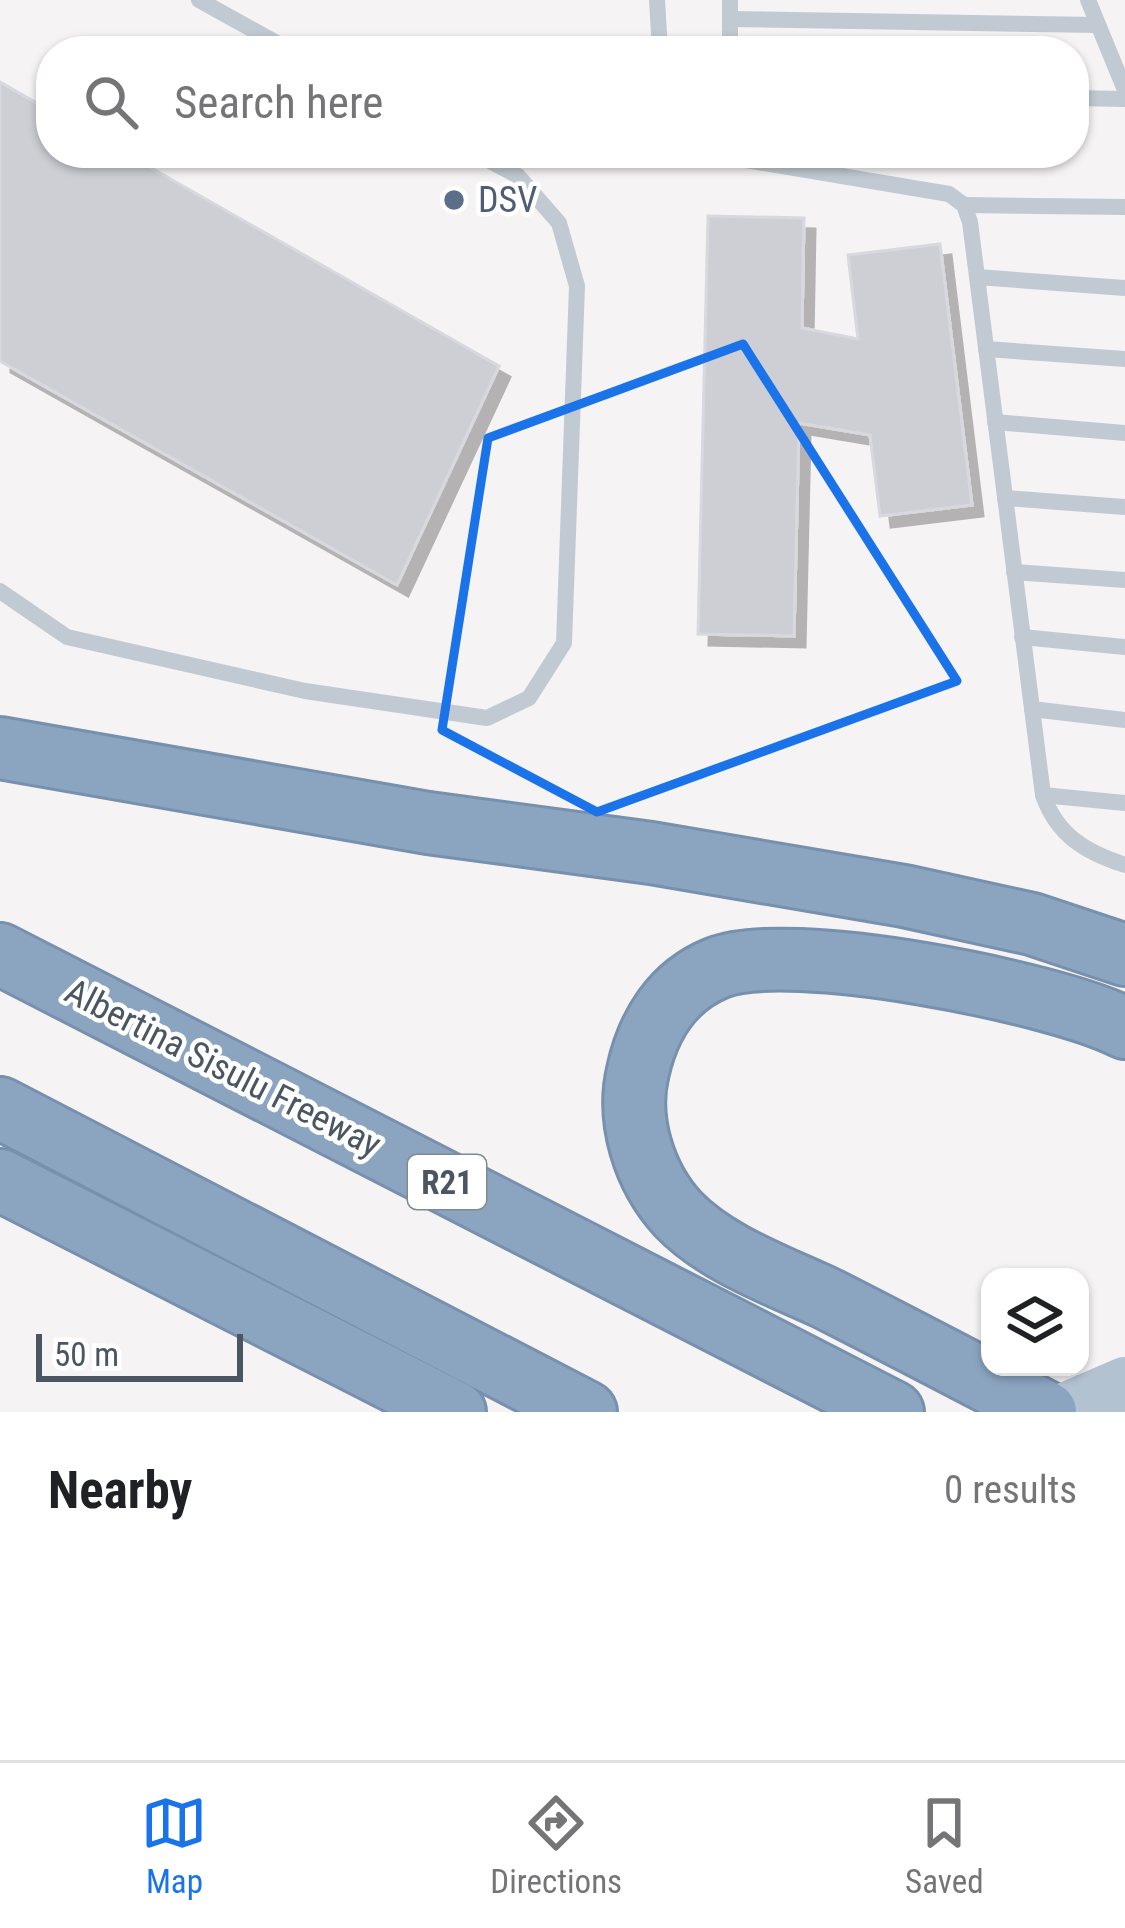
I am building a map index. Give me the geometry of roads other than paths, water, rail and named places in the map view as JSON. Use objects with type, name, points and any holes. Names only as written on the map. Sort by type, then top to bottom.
[{"type":"highway","points":[[0,748],[428,823],[650,853],[904,896],[1032,924],[1125,956]]},
{"type":"highway","name":"Albertina Sisulu Freeway","points":[[0,954],[893,1412]]},
{"type":"highway","points":[[1046,1412],[732,1252],[681,1217],[659,1190],[644,1158],[635,1123],[634,1086],[646,1036],[663,1010],[692,981],[754,958],[834,961],[958,982],[1040,999],[1125,1028]]},
{"type":"highway","points":[[0,1108],[586,1412]]},
{"type":"highway","points":[[0,1180],[455,1412]]},
{"type":"main road","points":[[1060,1412],[1122,1385]]},
{"type":"lane","points":[[199,0],[264,36]]},
{"type":"lane","points":[[657,0],[659,36]]},
{"type":"lane","points":[[1088,0],[1125,90]]},
{"type":"lane","points":[[730,9],[1098,25]]},
{"type":"lane","points":[[1089,98],[1125,99]]},
{"type":"lane","points":[[0,591],[67,637],[304,691],[487,718],[530,698],[564,643],[577,286],[559,223],[518,176],[503,168]]},
{"type":"lane","points":[[794,168],[949,194],[964,205],[1125,207]]},
{"type":"lane","points":[[964,205],[1042,795],[1051,818],[1068,838],[1125,865]]},
{"type":"lane","points":[[977,277],[1125,288]]},
{"type":"lane","points":[[986,350],[1125,359]]},
{"type":"lane","points":[[995,422],[1125,433]]},
{"type":"lane","points":[[1005,498],[1125,507]]},
{"type":"lane","points":[[1014,572],[1125,580]]},
{"type":"lane","points":[[1022,637],[1125,647]]},
{"type":"lane","points":[[1031,710],[1125,720]]},
{"type":"lane","points":[[1042,795],[1125,802]]},
{"type":"place","name":"DSV","points":[[454,200]]}]
